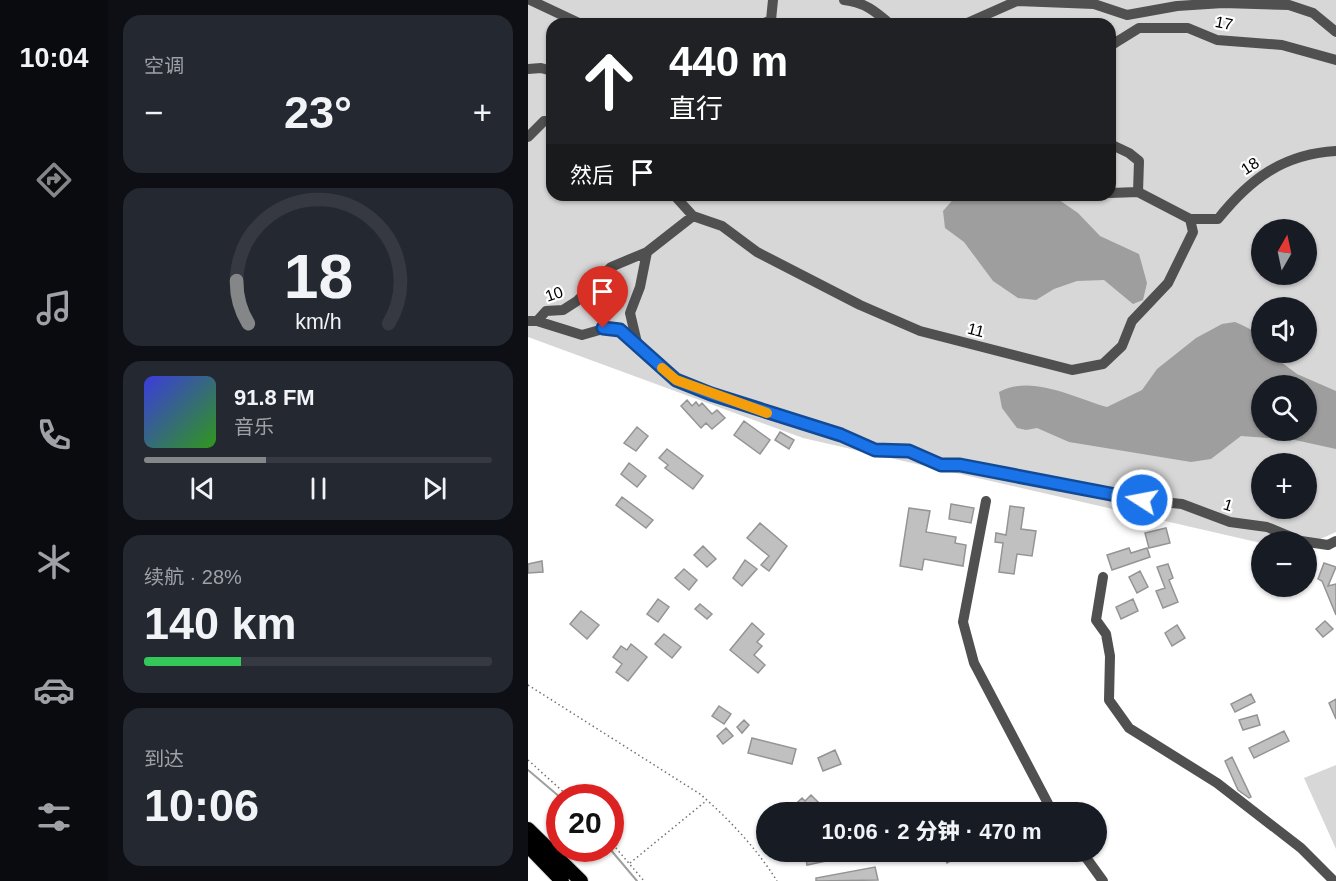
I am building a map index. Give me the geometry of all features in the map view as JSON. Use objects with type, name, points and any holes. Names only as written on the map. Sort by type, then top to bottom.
[{"type":"main road","points":[[528,829],[574,879]]},
{"type":"main road","points":[[528,846],[574,879]]},
{"type":"street","points":[[530,0],[568,18]]},
{"type":"street","points":[[771,18],[773,0]]},
{"type":"street","points":[[844,0],[857,1],[873,9],[883,18]]},
{"type":"street","points":[[979,18],[1017,1],[1094,4],[1127,15],[1177,6],[1223,3],[1289,5],[1313,13],[1336,32]]},
{"type":"street","name":"17","points":[[1116,42],[1139,28],[1188,28],[1217,40],[1282,45],[1336,60]]},
{"type":"street","points":[[528,69],[546,69]]},
{"type":"street","points":[[528,137],[546,121]]},
{"type":"street","points":[[1116,147],[1139,161],[1138,192]]},
{"type":"street","name":"18","points":[[1190,219],[1218,219],[1240,190],[1284,162],[1315,152],[1336,151]]},
{"type":"street","points":[[1116,193],[1138,192],[1190,219]]},
{"type":"street","points":[[679,201],[693,216]]},
{"type":"street","name":"11","points":[[693,216],[722,226],[757,252],[860,305],[920,331],[1072,370],[1103,364],[1122,346],[1132,321],[1168,283],[1174,273],[1193,232],[1190,219]]},
{"type":"street","name":"10","points":[[533,321],[546,311],[563,310],[577,301],[611,267],[646,252],[693,216]]},
{"type":"street","points":[[638,347],[630,313],[640,287],[646,252]]},
{"type":"street","name":"1","points":[[533,321],[582,335],[603,328],[620,330],[676,380],[767,414],[841,435],[875,450],[909,451],[941,465],[960,465],[1142,500],[1182,504],[1230,522],[1267,527],[1301,540],[1328,545],[1336,542]]},
{"type":"street","points":[[986,501],[963,622],[974,663],[1047,802]]},
{"type":"street","points":[[1103,577],[1096,620],[1106,634],[1110,656],[1109,700],[1129,728],[1217,783],[1301,848],[1334,881]]},
{"type":"street","points":[[1089,862],[1103,881]]},
{"type":"path","points":[[528,685],[708,800],[767,864],[777,881]]},
{"type":"path","points":[[528,760],[555,784]]},
{"type":"path","points":[[630,863],[708,800]]},
{"type":"path","points":[[624,856],[644,881]]},
{"type":"shaded area","points":[[528,0],[1336,0],[1336,532],[1317,541],[1317,531],[1251,531],[1251,541],[803,438],[528,337]]},
{"type":"shaded area","points":[[952,201],[1061,201],[1078,213],[1100,236],[1139,254],[1147,283],[1143,300],[1133,304],[1104,280],[1077,281],[1054,289],[1036,300],[1018,298],[993,281],[964,242],[945,228],[943,211]]},
{"type":"shaded area","points":[[1235,322],[1251,330],[1251,363],[1282,363],[1299,375],[1251,375],[1251,437],[1241,436],[1211,459],[1191,462],[1069,442],[1037,428],[1026,430],[1017,428],[1002,408],[999,392],[1025,385],[1053,389],[1107,407],[1142,390],[1157,369],[1196,338],[1222,324]]},
{"type":"shaded area","points":[[1317,383],[1336,391],[1336,449],[1300,441],[1317,441]]},
{"type":"shaded area","points":[[1336,765],[1336,849],[1304,778]]},
{"type":"building","points":[[687,400],[692,406],[696,402],[699,406],[702,403],[712,414],[717,410],[725,418],[712,429],[706,423],[701,428],[681,406]]},
{"type":"building","points":[[744,421],[770,440],[760,454],[734,435]]},
{"type":"building","points":[[637,427],[648,436],[636,451],[624,443]]},
{"type":"building","points":[[780,432],[794,440],[789,449],[775,440]]},
{"type":"building","points":[[667,449],[703,476],[693,489],[665,468],[668,465],[659,458]]},
{"type":"building","points":[[629,463],[646,476],[637,487],[621,474]]},
{"type":"building","points":[[622,497],[653,520],[646,528],[616,505]]},
{"type":"building","points":[[951,504],[974,508],[971,523],[949,519]]},
{"type":"building","points":[[1010,506],[1024,508],[1021,529],[1036,531],[1032,556],[1017,554],[1014,574],[999,572],[1003,543],[995,542],[996,533],[1006,535]]},
{"type":"building","points":[[909,508],[930,511],[926,532],[956,537],[955,543],[966,545],[963,566],[924,559],[922,570],[900,566]]},
{"type":"building","points":[[760,523],[787,546],[769,571],[761,565],[769,556],[747,538]]},
{"type":"building","points":[[1166,528],[1170,543],[1149,548],[1145,533]]},
{"type":"building","points":[[703,546],[716,559],[707,567],[694,555]]},
{"type":"building","points":[[1129,548],[1131,553],[1147,548],[1150,557],[1112,570],[1107,555]]},
{"type":"building","points":[[745,560],[757,569],[742,586],[733,578]]},
{"type":"building","points":[[542,561],[543,572],[528,573],[528,564]]},
{"type":"building","points":[[1324,563],[1336,567],[1328,586],[1336,584],[1336,615],[1322,581],[1318,579]]},
{"type":"building","points":[[1168,564],[1173,578],[1169,580],[1178,602],[1163,608],[1156,591],[1165,588],[1157,567]]},
{"type":"building","points":[[684,569],[697,580],[689,590],[675,578]]},
{"type":"building","points":[[1140,571],[1148,587],[1137,593],[1129,577]]},
{"type":"building","points":[[658,599],[669,607],[658,622],[647,614]]},
{"type":"building","points":[[1133,599],[1138,611],[1121,619],[1116,607]]},
{"type":"building","points":[[700,604],[712,614],[707,619],[695,609]]},
{"type":"building","points":[[581,611],[599,625],[587,639],[570,624]]},
{"type":"building","points":[[1325,621],[1333,629],[1323,637],[1316,629]]},
{"type":"building","points":[[752,623],[764,634],[757,642],[762,646],[754,655],[765,665],[758,673],[730,650]]},
{"type":"building","points":[[1177,625],[1185,638],[1172,646],[1165,633]]},
{"type":"building","points":[[664,634],[681,647],[672,658],[655,644]]},
{"type":"building","points":[[631,644],[647,657],[628,681],[616,672],[622,664],[613,657],[621,646],[627,650]]},
{"type":"building","points":[[1251,694],[1255,702],[1235,712],[1231,704]]},
{"type":"building","points":[[1336,699],[1336,719],[1329,703]]},
{"type":"building","points":[[719,706],[731,714],[724,724],[712,716]]},
{"type":"building","points":[[1257,715],[1260,725],[1243,730],[1239,720]]},
{"type":"building","points":[[744,720],[749,725],[742,733],[737,727]]},
{"type":"building","points":[[726,728],[733,736],[723,744],[717,736]]},
{"type":"building","points":[[1284,731],[1289,741],[1254,758],[1249,748]]},
{"type":"building","points":[[752,738],[796,749],[792,764],[748,753]]},
{"type":"building","points":[[835,750],[841,764],[823,771],[818,758]]},
{"type":"building","points":[[1232,757],[1251,797],[1249,798],[1238,790],[1225,761]]},
{"type":"building","points":[[811,795],[818,802],[798,802],[802,798],[805,801]]},
{"type":"building","points":[[875,867],[878,880],[816,881],[816,878]]},
{"type":"waterway","points":[[528,770],[546,785]]},
{"type":"waterway","points":[[621,862],[637,881]]},
{"type":"slow traffic","points":[[662,368],[676,380],[767,413]]},
{"type":"route","points":[[603,328],[620,330],[676,380],[767,414],[841,435],[875,450],[909,451],[941,465],[960,465],[1142,500]]}]
